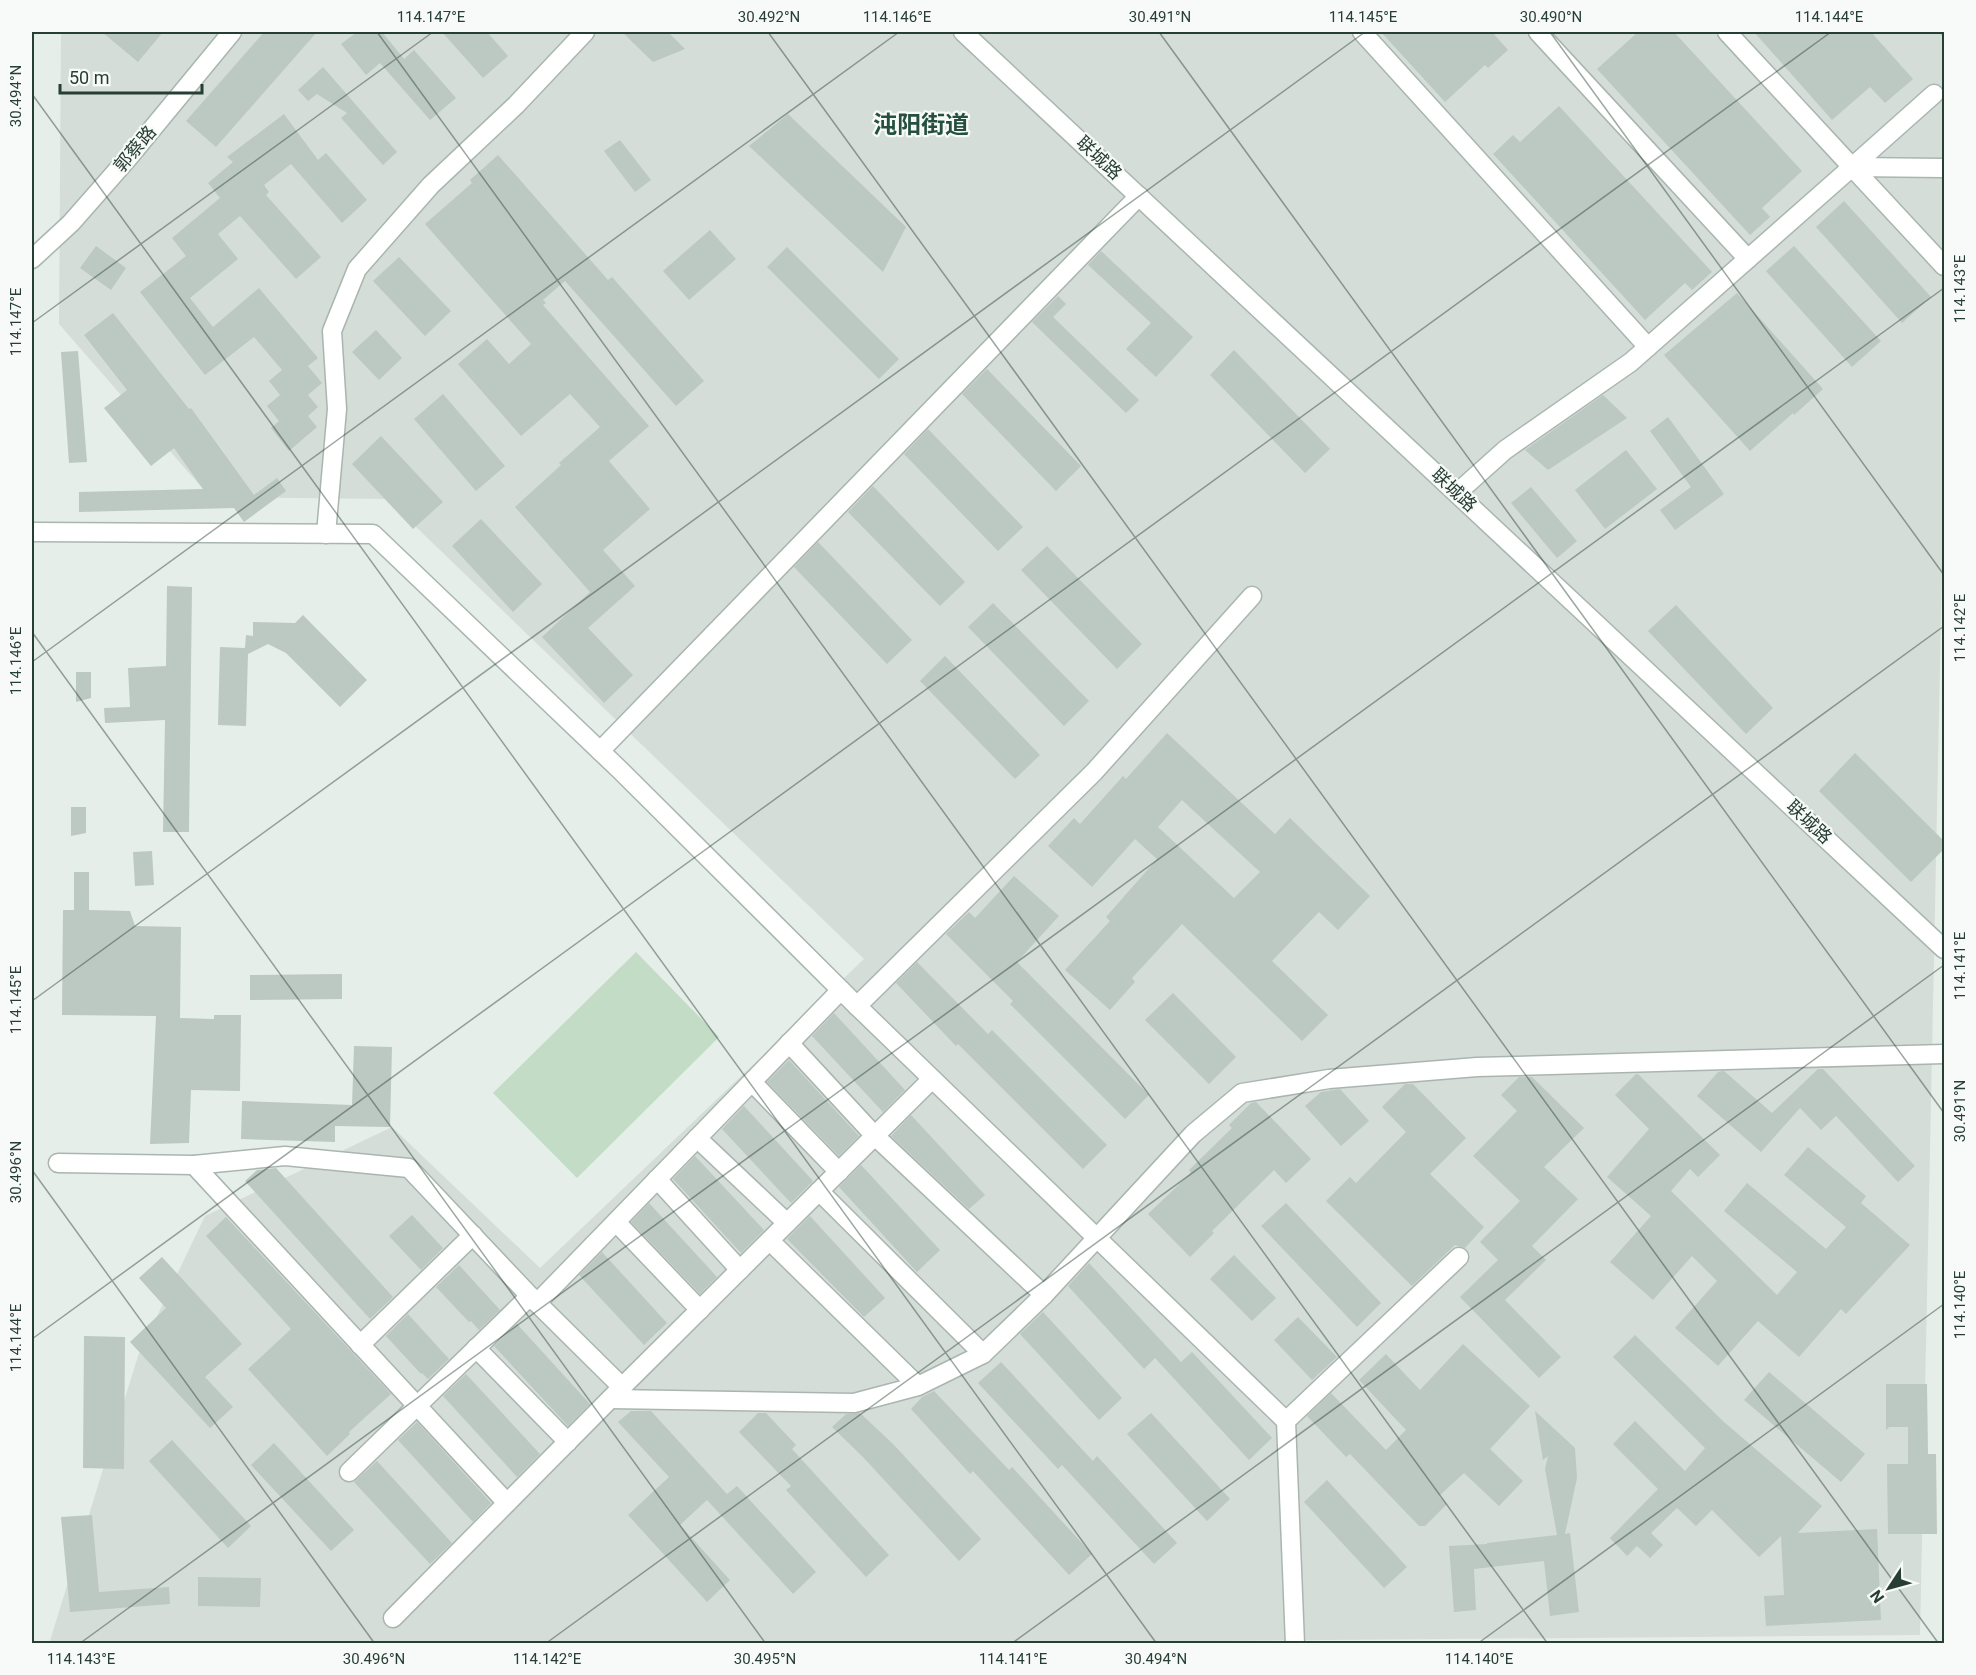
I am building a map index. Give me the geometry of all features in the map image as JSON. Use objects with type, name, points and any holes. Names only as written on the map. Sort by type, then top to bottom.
[{"type":"street","name":"郭蔡路","points":[[32,259],[71,223],[129,158],[232,32]]},
{"type":"street","points":[[326,534],[337,410],[332,331],[357,269],[431,185],[516,105],[585,32]]},
{"type":"street","name":"联城路","points":[[963,32],[1944,949]]},
{"type":"street","points":[[1362,32],[1648,347]]},
{"type":"street","points":[[1538,32],[1748,259]]},
{"type":"street","points":[[1728,32],[1944,266]]},
{"type":"street","points":[[1457,493],[1505,450],[1631,362],[1934,94]]},
{"type":"street","points":[[1852,167],[1944,168]]},
{"type":"street","points":[[600,751],[1139,196]]},
{"type":"street","points":[[32,532],[373,534],[600,751],[857,1006],[1286,1421],[1295,1644]]},
{"type":"street","points":[[857,1006],[1094,772],[1252,596]]},
{"type":"street","points":[[349,1472],[476,1348],[534,1299],[616,1222],[841,990]]},
{"type":"street","points":[[789,1043],[875,1136],[1044,1295]]},
{"type":"street","points":[[58,1163],[194,1165],[285,1156],[409,1168],[534,1299],[616,1393],[854,1402],[918,1386],[984,1354],[1044,1295],[1193,1134],[1242,1093],[1329,1078],[1477,1067],[1944,1054]]},
{"type":"street","points":[[393,1618],[932,1079]]},
{"type":"street","points":[[752,1082],[839,1172]]},
{"type":"street","points":[[697,1138],[787,1223]]},
{"type":"street","points":[[194,1165],[507,1503]]},
{"type":"street","points":[[657,1179],[740,1270]]},
{"type":"street","points":[[819,1191],[984,1354]]},
{"type":"street","points":[[616,1222],[700,1310]]},
{"type":"street","points":[[360,1345],[473,1235]]},
{"type":"street","points":[[770,1241],[918,1386]]},
{"type":"street","points":[[1286,1421],[1459,1257]]},
{"type":"street","points":[[476,1348],[568,1442]]},
{"type":"shaded area","points":[[61,32],[1944,32],[1944,471],[1920,1635],[866,1644],[49,1644],[138,1356],[205,1216],[392,1127],[540,1268],[864,959],[387,499],[210,497],[59,324]]},
{"type":"green space","points":[[636,952],[719,1037],[577,1178],[493,1093]]},
{"type":"building","points":[[102,32],[163,32],[138,62]]},
{"type":"building","points":[[264,32],[317,32],[216,147],[186,121]]},
{"type":"building","points":[[357,32],[382,32],[404,59],[414,50],[456,98],[430,120],[380,63],[366,75],[341,44]]},
{"type":"building","points":[[442,32],[487,32],[508,56],[483,78]]},
{"type":"building","points":[[622,32],[668,32],[685,49],[653,62]]},
{"type":"building","points":[[1381,32],[1492,32],[1508,50],[1488,68],[1485,65],[1445,102]]},
{"type":"building","points":[[1638,32],[1674,32],[1802,171],[1762,208],[1770,217],[1750,235],[1597,69]]},
{"type":"building","points":[[1754,32],[1871,32],[1913,79],[1885,103],[1870,87],[1832,120]]},
{"type":"building","points":[[323,67],[397,152],[383,165],[341,118],[347,113],[317,94],[308,101],[298,90]]},
{"type":"building","points":[[1559,106],[1712,272],[1692,290],[1685,283],[1645,320],[1493,154],[1513,135],[1520,142]]},
{"type":"building","points":[[284,114],[318,160],[326,153],[367,200],[342,223],[291,164],[264,185],[269,192],[266,195],[321,257],[296,279],[240,216],[218,234],[238,259],[190,298],[213,327],[259,288],[318,358],[308,366],[322,383],[308,395],[318,407],[308,416],[317,427],[289,451],[271,428],[279,421],[267,406],[280,395],[269,381],[282,370],[254,337],[205,375],[140,292],[186,256],[172,238],[220,198],[208,183],[233,162],[227,157]]},
{"type":"building","points":[[788,114],[906,227],[883,272],[749,146]]},
{"type":"building","points":[[620,140],[651,180],[635,192],[604,151]]},
{"type":"building","points":[[498,155],[608,280],[612,277],[704,381],[676,406],[565,281],[543,300],[546,303],[543,305],[649,426],[609,461],[650,509],[603,550],[635,586],[588,628],[633,675],[604,703],[542,637],[590,592],[515,507],[561,465],[559,463],[600,427],[570,394],[521,436],[458,364],[487,339],[509,364],[531,344],[425,224],[472,183],[470,180]]},
{"type":"building","points":[[1844,201],[1931,297],[1902,323],[1816,227]]},
{"type":"building","points":[[710,230],[736,259],[689,300],[663,271]]},
{"type":"building","points":[[96,246],[126,268],[111,290],[80,268]]},
{"type":"building","points":[[1794,246],[1881,341],[1852,367],[1766,271]]},
{"type":"building","points":[[787,247],[899,359],[879,379],[767,267]]},
{"type":"building","points":[[1101,251],[1193,337],[1156,377],[1126,349],[1151,323],[1088,265]]},
{"type":"building","points":[[399,257],[451,311],[425,336],[373,281]]},
{"type":"building","points":[[1737,293],[1823,389],[1750,451],[1664,355]]},
{"type":"building","points":[[1058,296],[1066,304],[1053,317],[1139,400],[1126,413],[1032,322]]},
{"type":"building","points":[[113,313],[189,409],[191,408],[254,495],[277,478],[286,491],[244,522],[234,508],[79,512],[79,492],[203,489],[174,448],[151,466],[104,408],[127,390],[84,335]]},
{"type":"building","points":[[376,330],[402,358],[379,380],[352,352]]},
{"type":"building","points":[[1234,350],[1330,449],[1305,473],[1210,375]]},
{"type":"building","points":[[78,351],[87,462],[69,463],[61,352]]},
{"type":"building","points":[[987,369],[1081,466],[1056,491],[962,394]]},
{"type":"building","points":[[443,394],[505,466],[476,491],[414,419]]},
{"type":"building","points":[[1603,395],[1627,418],[1548,470],[1525,450]]},
{"type":"building","points":[[1668,417],[1724,494],[1675,530],[1660,510],[1691,487],[1650,431]]},
{"type":"building","points":[[928,429],[1023,527],[998,551],[904,454]]},
{"type":"building","points":[[381,436],[443,502],[413,529],[352,464]]},
{"type":"building","points":[[1626,450],[1657,489],[1605,529],[1575,490]]},
{"type":"building","points":[[873,486],[965,582],[940,606],[848,512]]},
{"type":"building","points":[[1531,487],[1577,541],[1557,558],[1511,503]]},
{"type":"building","points":[[481,519],[542,584],[513,612],[452,546]]},
{"type":"building","points":[[818,542],[912,640],[887,664],[794,567]]},
{"type":"building","points":[[1047,546],[1142,644],[1117,669],[1021,570]]},
{"type":"building","points":[[167,586],[192,587],[189,832],[163,832],[165,720],[105,723],[104,708],[130,707],[128,668],[166,666]]},
{"type":"building","points":[[993,603],[1089,701],[1064,726],[968,627]]},
{"type":"building","points":[[1676,605],[1773,708],[1746,734],[1648,631]]},
{"type":"building","points":[[303,615],[367,680],[340,707],[286,653],[268,644],[248,654],[246,726],[218,725],[220,647],[245,648],[246,635],[253,636],[253,622],[295,623]]},
{"type":"building","points":[[945,656],[1040,755],[1015,779],[920,681]]},
{"type":"building","points":[[76,672],[91,672],[91,698],[76,702]]},
{"type":"building","points":[[1167,733],[1275,834],[1290,818],[1370,896],[1338,930],[1319,912],[1272,961],[1328,1015],[1302,1041],[1182,924],[1132,978],[1135,982],[1110,1010],[1065,970],[1110,921],[1106,917],[1157,859],[1135,839],[1092,887],[1048,846],[1074,818],[1080,824],[1123,776],[1126,779]],"holes":[[[1182,800],[1260,872],[1234,898],[1158,827]]]},
{"type":"building","points":[[1855,753],[1944,841],[1944,849],[1911,882],[1819,791]]},
{"type":"building","points":[[71,807],[86,807],[86,833],[71,836]]},
{"type":"building","points":[[152,851],[154,885],[135,886],[133,852]]},
{"type":"building","points":[[74,872],[89,872],[89,910],[130,911],[135,926],[181,927],[180,1018],[214,1019],[214,1015],[241,1015],[240,1091],[191,1090],[189,1143],[150,1144],[156,1016],[62,1015],[63,910],[74,910]]},
{"type":"building","points":[[1014,876],[1059,916],[1017,962],[1149,1095],[1125,1119],[1010,1004],[1013,1001],[946,934],[969,912],[975,918]]},
{"type":"building","points":[[917,962],[988,1034],[992,1030],[1107,1145],[1083,1169],[958,1044],[956,1046],[896,983]]},
{"type":"building","points":[[342,974],[342,999],[250,1000],[250,975]]},
{"type":"building","points":[[1173,993],[1236,1057],[1209,1084],[1145,1020]]},
{"type":"building","points":[[834,1013],[905,1090],[883,1112],[812,1036]]},
{"type":"building","points":[[354,1046],[392,1047],[390,1127],[335,1126],[335,1142],[241,1139],[242,1101],[352,1105]]},
{"type":"building","points":[[789,1060],[859,1136],[839,1156],[767,1082]]},
{"type":"building","points":[[1818,1069],[1823,1069],[1915,1166],[1898,1182],[1836,1116],[1821,1130],[1800,1108],[1761,1152],[1697,1096],[1718,1072],[1724,1071],[1772,1113]]},
{"type":"building","points":[[1636,1074],[1720,1155],[1698,1177],[1690,1169],[1671,1191],[1777,1295],[1797,1272],[1724,1211],[1747,1183],[1826,1249],[1846,1227],[1784,1175],[1808,1147],[1866,1196],[1861,1203],[1910,1245],[1846,1314],[1841,1309],[1799,1357],[1758,1321],[1718,1366],[1675,1328],[1717,1281],[1692,1256],[1653,1300],[1610,1262],[1651,1216],[1607,1177],[1649,1129],[1615,1095]]},
{"type":"building","points":[[1519,1077],[1532,1077],[1584,1128],[1544,1167],[1578,1199],[1532,1246],[1546,1260],[1505,1300],[1561,1357],[1539,1378],[1460,1297],[1498,1260],[1480,1242],[1520,1201],[1473,1156],[1517,1111],[1501,1095]]},
{"type":"building","points":[[1405,1084],[1413,1084],[1466,1138],[1430,1174],[1484,1227],[1465,1248],[1455,1245],[1412,1286],[1326,1201],[1350,1177],[1356,1183],[1406,1132],[1382,1107]]},
{"type":"building","points":[[1340,1089],[1369,1121],[1341,1146],[1305,1106],[1321,1092]]},
{"type":"building","points":[[1256,1102],[1311,1159],[1286,1183],[1274,1170],[1212,1231],[1214,1233],[1190,1257],[1148,1214],[1191,1173],[1189,1170],[1232,1128],[1229,1125],[1251,1103]]},
{"type":"building","points":[[744,1106],[813,1181],[791,1203],[722,1129]]},
{"type":"building","points":[[911,1115],[985,1195],[969,1209],[891,1136]]},
{"type":"building","points":[[695,1156],[764,1230],[741,1253],[673,1179]]},
{"type":"building","points":[[861,1165],[940,1250],[917,1272],[839,1187]]},
{"type":"building","points":[[276,1168],[393,1297],[370,1319],[245,1181],[257,1170]]},
{"type":"building","points":[[649,1203],[717,1277],[700,1294],[631,1222]]},
{"type":"building","points":[[1286,1203],[1381,1303],[1357,1327],[1261,1226]]},
{"type":"building","points":[[412,1215],[443,1248],[421,1270],[389,1236]]},
{"type":"building","points":[[810,1216],[885,1298],[864,1317],[787,1239]]},
{"type":"building","points":[[226,1217],[391,1394],[349,1432],[350,1434],[327,1456],[248,1369],[291,1329],[206,1236]]},
{"type":"building","points":[[602,1252],[667,1323],[644,1345],[579,1275]]},
{"type":"building","points":[[1234,1255],[1276,1298],[1252,1321],[1210,1279]]},
{"type":"building","points":[[162,1257],[242,1344],[205,1377],[233,1407],[210,1428],[130,1342],[166,1308],[139,1278]]},
{"type":"building","points":[[1089,1263],[1181,1362],[1192,1352],[1272,1438],[1249,1460],[1155,1358],[1144,1369],[1068,1286]]},
{"type":"building","points":[[459,1265],[500,1310],[479,1330],[436,1287]]},
{"type":"building","points":[[1043,1312],[1122,1398],[1099,1420],[1020,1334]]},
{"type":"building","points":[[408,1314],[449,1359],[428,1379],[386,1336]]},
{"type":"building","points":[[1298,1317],[1337,1357],[1312,1380],[1274,1340]]},
{"type":"building","points":[[517,1324],[590,1404],[568,1426],[494,1346]]},
{"type":"building","points":[[1635,1335],[1724,1422],[1822,1506],[1798,1533],[1877,1529],[1881,1620],[1766,1626],[1764,1596],[1784,1595],[1781,1536],[1759,1557],[1712,1510],[1696,1526],[1677,1508],[1651,1533],[1663,1545],[1650,1558],[1637,1546],[1627,1556],[1610,1538],[1658,1489],[1613,1444],[1635,1421],[1685,1471],[1705,1448],[1613,1357]]},
{"type":"building","points":[[84,1336],[125,1337],[124,1469],[83,1468]]},
{"type":"building","points":[[1463,1344],[1530,1406],[1490,1449],[1523,1481],[1499,1506],[1464,1473],[1439,1496],[1447,1504],[1425,1526],[1419,1526],[1350,1454],[1346,1457],[1307,1416],[1331,1393],[1386,1450],[1406,1430],[1359,1380],[1386,1354],[1420,1390]]},
{"type":"building","points":[[1001,1362],[1093,1461],[1097,1456],[1177,1543],[1154,1564],[1062,1465],[1058,1469],[978,1383]]},
{"type":"building","points":[[1769,1372],[1865,1454],[1841,1482],[1744,1400]]},
{"type":"building","points":[[466,1374],[540,1454],[517,1477],[443,1396]]},
{"type":"building","points":[[1886,1384],[1927,1384],[1928,1454],[1936,1454],[1937,1534],[1888,1534],[1887,1464],[1908,1464],[1908,1427],[1889,1427],[1886,1430]]},
{"type":"building","points":[[934,1391],[1009,1470],[1012,1467],[1092,1554],[1069,1575],[973,1471],[970,1474],[911,1409],[922,1397]]},
{"type":"building","points":[[631,1411],[651,1411],[727,1494],[737,1486],[816,1572],[793,1594],[707,1500],[680,1525],[730,1580],[707,1602],[628,1515],[669,1477],[618,1422]]},
{"type":"building","points":[[1535,1411],[1575,1448],[1577,1478],[1565,1534],[1570,1533],[1579,1612],[1550,1616],[1544,1561],[1474,1569],[1476,1610],[1454,1612],[1449,1546],[1487,1544],[1557,1535],[1545,1469],[1548,1456],[1543,1460]]},
{"type":"building","points":[[758,1413],[766,1413],[796,1445],[792,1449],[889,1555],[866,1577],[786,1490],[791,1486],[739,1432]]},
{"type":"building","points":[[860,1413],[893,1444],[981,1539],[959,1561],[863,1457],[832,1427],[846,1414]]},
{"type":"building","points":[[1151,1413],[1230,1499],[1207,1521],[1127,1434]]},
{"type":"building","points":[[417,1422],[491,1503],[473,1522],[398,1440]]},
{"type":"building","points":[[172,1440],[251,1526],[228,1548],[149,1461]]},
{"type":"building","points":[[274,1443],[354,1530],[331,1551],[251,1465]]},
{"type":"building","points":[[377,1461],[452,1543],[430,1564],[354,1482]]},
{"type":"building","points":[[1327,1480],[1407,1567],[1384,1588],[1304,1502]]},
{"type":"building","points":[[92,1515],[99,1592],[169,1587],[170,1604],[70,1612],[61,1517]]},
{"type":"building","points":[[198,1577],[261,1578],[260,1607],[198,1606]]},
{"type":"district","name":"沌阳街道","points":[[921,125]]}]
